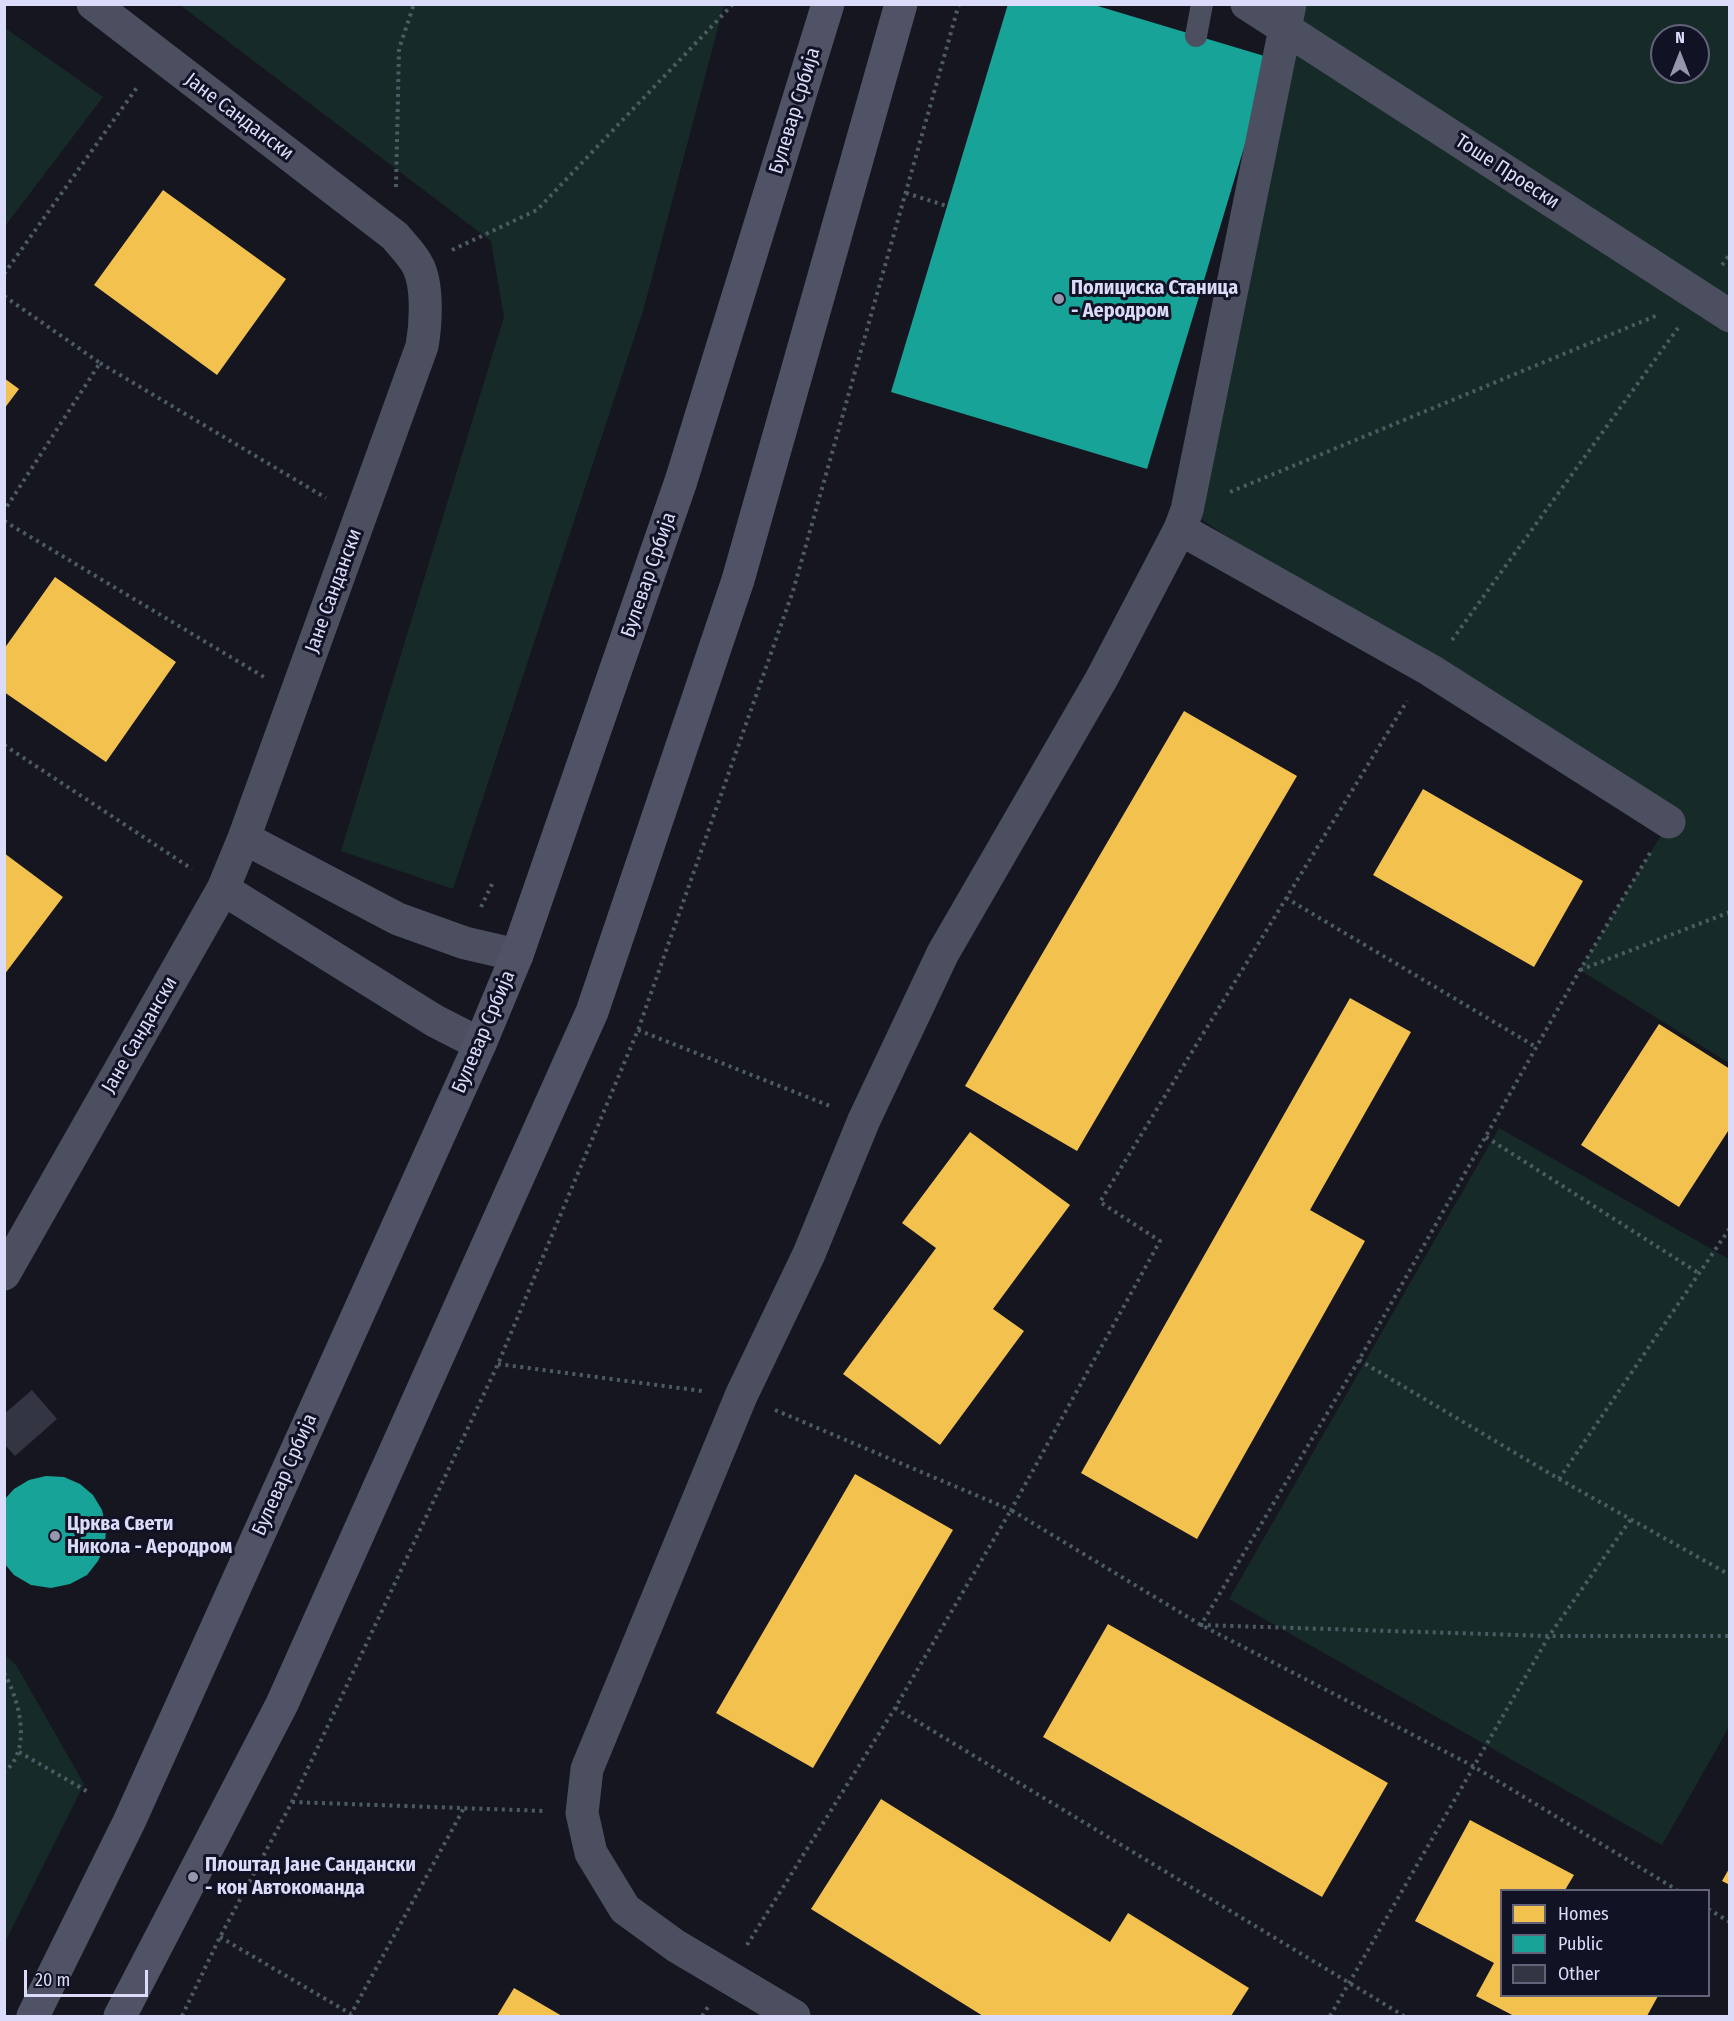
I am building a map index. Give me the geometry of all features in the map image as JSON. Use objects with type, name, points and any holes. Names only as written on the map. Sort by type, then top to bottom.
[{"type":"street","name":"Јане Сандански","points":[[4,1274],[223,890],[423,346],[426,326],[425,297],[419,266],[395,236],[93,4]]},
{"type":"street","name":"Булевар Србија","points":[[38,2007],[129,1822],[480,1044],[517,955],[681,481],[828,4]]},
{"type":"street","points":[[120,2016],[282,1704],[592,1012],[738,580],[901,4]]},
{"type":"street","name":"Тоше Проески","points":[[1247,4],[1287,16],[1730,316]]},
{"type":"street","points":[[794,2016],[676,1947],[625,1909],[591,1853],[582,1813],[587,1769],[741,1396],[809,1254],[864,1120],[944,953],[1102,678],[1184,520],[1287,16]]},
{"type":"street","points":[[1184,520],[1430,670],[1669,822]]},
{"type":"street","points":[[244,838],[398,919],[465,943],[517,955]]},
{"type":"street","points":[[223,890],[435,1021],[480,1044]]},
{"type":"street","points":[[10,2016],[38,2007]]},
{"type":"lane","points":[[1196,36],[1202,4]]},
{"type":"path","points":[[395,236],[399,49],[414,4]]},
{"type":"path","points":[[419,266],[537,210],[733,4]]},
{"type":"path","points":[[4,274],[160,56]]},
{"type":"path","points":[[906,193],[947,206]]},
{"type":"path","points":[[4,296],[100,363],[360,518]]},
{"type":"path","points":[[1184,520],[1700,297]]},
{"type":"path","points":[[702,2016],[895,1708],[1011,1510],[1160,1241],[1101,1202],[1402,709],[1700,297]]},
{"type":"path","points":[[4,511],[100,363]]},
{"type":"path","points":[[4,521],[296,696]]},
{"type":"path","points":[[4,745],[223,890]]},
{"type":"path","points":[[1201,1625],[1359,1360],[1580,970],[1669,822]]},
{"type":"path","points":[[1286,898],[1536,1047]]},
{"type":"path","points":[[1580,970],[1730,912]]},
{"type":"path","points":[[638,1030],[864,1120]]},
{"type":"path","points":[[1486,1137],[1700,1274]]},
{"type":"path","points":[[1559,1479],[1730,1228]]},
{"type":"path","points":[[1359,1360],[1559,1479],[1730,1575]]},
{"type":"path","points":[[498,1364],[741,1396],[1011,1510],[1201,1625],[1473,1766],[1675,1889]]},
{"type":"path","points":[[1330,2016],[1549,1636],[1631,1519]]},
{"type":"path","points":[[1201,1625],[1549,1636],[1730,1636]]},
{"type":"path","points":[[4,1673],[14,1697],[22,1732],[19,1752],[4,1772]]},
{"type":"path","points":[[895,1708],[1404,2016]]},
{"type":"path","points":[[19,1752],[90,1793]]},
{"type":"path","points":[[182,2016],[220,1937],[292,1802],[582,1813]]},
{"type":"path","points":[[220,1937],[351,2015],[464,1808]]},
{"type":"path","points":[[1710,1910],[1730,1922]]},
{"type":"green space","points":[[180,5],[724,5],[643,311],[453,889],[341,851],[504,317],[491,241]]},
{"type":"green space","points":[[1305,5],[1729,5],[1729,1063],[1580,970],[1669,822],[1430,670],[1187,510]]},
{"type":"green space","points":[[5,28],[103,97],[5,226]]},
{"type":"green space","points":[[1499,1128],[1729,1259],[1729,1727],[1662,1845],[1229,1599]]},
{"type":"green space","points":[[5,1655],[16,1665],[84,1784],[5,1942]]},
{"type":"building: Homes","points":[[163,190],[286,279],[217,375],[94,285]]},
{"type":"building: Homes","points":[[4,378],[19,389],[4,409]]},
{"type":"building: Homes","points":[[55,577],[176,662],[106,762],[4,692],[4,649]]},
{"type":"building: Homes","points":[[1184,711],[1297,776],[1077,1151],[965,1086]]},
{"type":"building: Homes","points":[[1423,789],[1583,881],[1534,967],[1373,875]]},
{"type":"building: Homes","points":[[4,853],[63,897],[4,975]]},
{"type":"building: Homes","points":[[1350,998],[1411,1032],[1310,1210],[1365,1241],[1197,1539],[1081,1473]]},
{"type":"building: Homes","points":[[1659,1024],[1730,1069],[1730,1128],[1679,1207],[1581,1145]]},
{"type":"building: Homes","points":[[970,1132],[1070,1205],[993,1309],[1024,1331],[940,1445],[843,1374],[936,1248],[902,1223]]},
{"type":"building: Homes","points":[[855,1474],[953,1530],[813,1768],[716,1713]]},
{"type":"building: Homes","points":[[1108,1624],[1388,1783],[1322,1897],[1043,1737]]},
{"type":"building: Homes","points":[[881,1799],[1110,1942],[1128,1913],[1249,1988],[1231,2016],[983,2016],[811,1909]]},
{"type":"building: Homes","points":[[1470,1820],[1574,1875],[1566,1889],[1500,1889],[1500,1997],[1657,1997],[1647,2016],[1514,2016],[1476,1996],[1494,1963],[1415,1921]]},
{"type":"building: Homes","points":[[1730,1867],[1730,1885],[1722,1881]]},
{"type":"building: Homes","points":[[514,1988],[562,2016],[497,2016]]},
{"type":"building: Public","name":"Полициска Станица - Аеродром","points":[[1008,4],[1091,4],[1271,58],[1147,469],[891,392]]},
{"type":"building: Public","name":"Црква Свети Никола - Аеродром","points":[[46,1476],[64,1477],[80,1484],[93,1495],[102,1510],[106,1528],[105,1545],[98,1561],[87,1575],[70,1584],[51,1588],[31,1585],[14,1575],[4,1563],[4,1500],[14,1489],[29,1480]]},
{"type":"building: Other","points":[[32,1390],[57,1419],[15,1456],[4,1444],[4,1414]]},
{"type":"place","name":"Полициска Станица - Аеродром","points":[[1059,299]]},
{"type":"place","name":"Црква Свети Никола - Аеродром","points":[[55,1536]]},
{"type":"place","name":"Плоштад Јане Сандански - кон Автокоманда","points":[[193,1877]]}]
